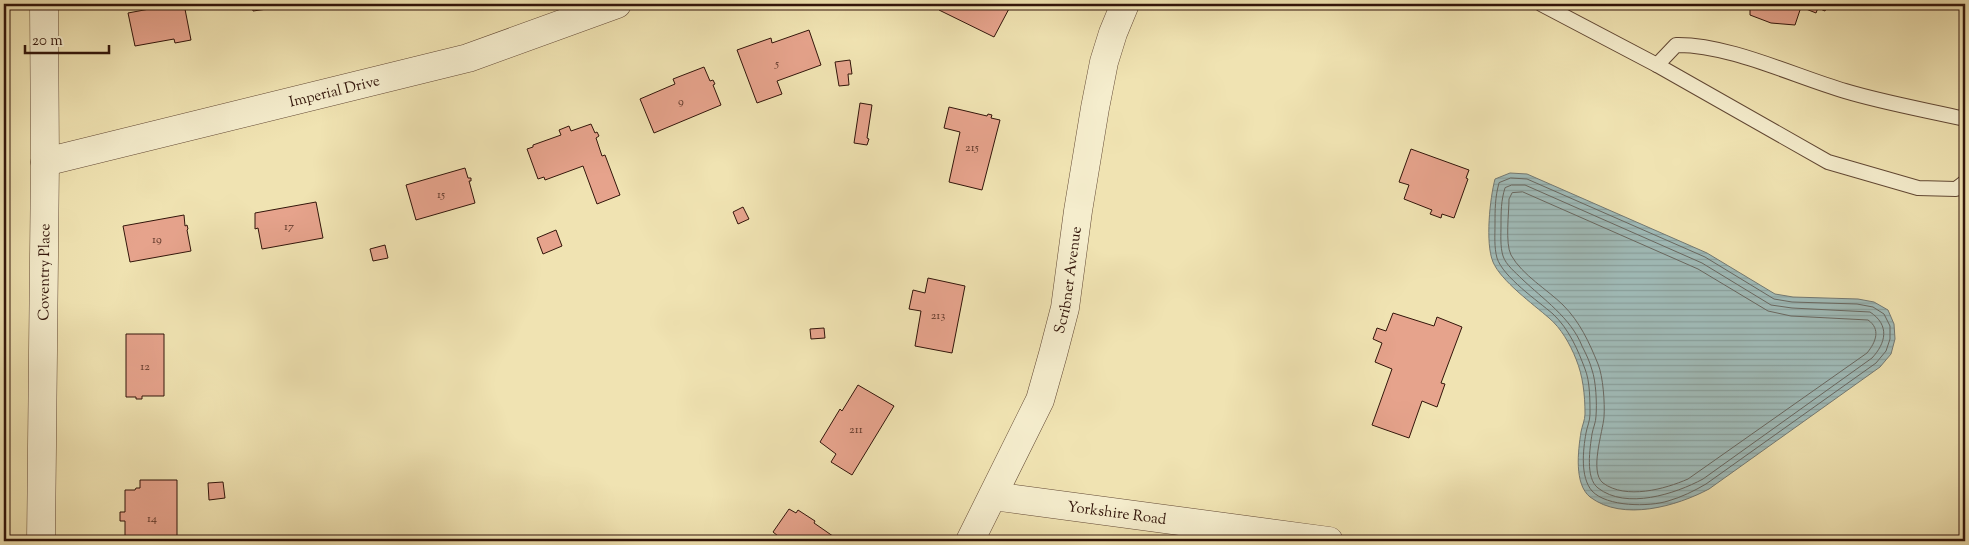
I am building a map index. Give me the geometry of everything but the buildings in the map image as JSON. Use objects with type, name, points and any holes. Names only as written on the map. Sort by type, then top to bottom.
[{"type":"street","name":"Coventry Place","points":[[40,541],[45,162],[44,4]]},
{"type":"street","name":"Imperial Drive","points":[[45,162],[468,58],[617,4]]},
{"type":"street","name":"Scribner Avenue","points":[[970,541],[1040,400],[1065,308],[1078,211],[1099,90],[1113,33],[1124,4]]},
{"type":"street","name":"Yorkshire Road","points":[[993,496],[1329,541]]},
{"type":"lane","points":[[1541,4],[1828,162],[1918,188],[1956,190],[1965,182]]},
{"type":"lane","points":[[1656,66],[1676,45],[1695,44],[1751,60],[1846,92],[1965,119]]},
{"type":"water","points":[[1510,173],[1527,174],[1707,253],[1775,294],[1793,297],[1858,299],[1874,302],[1888,310],[1894,324],[1895,339],[1891,354],[1880,367],[1709,489],[1682,501],[1650,509],[1618,509],[1603,505],[1590,497],[1585,491],[1579,476],[1579,448],[1585,416],[1585,400],[1580,372],[1574,353],[1565,337],[1553,322],[1503,277],[1493,262],[1489,244],[1491,197],[1495,179]]}]
